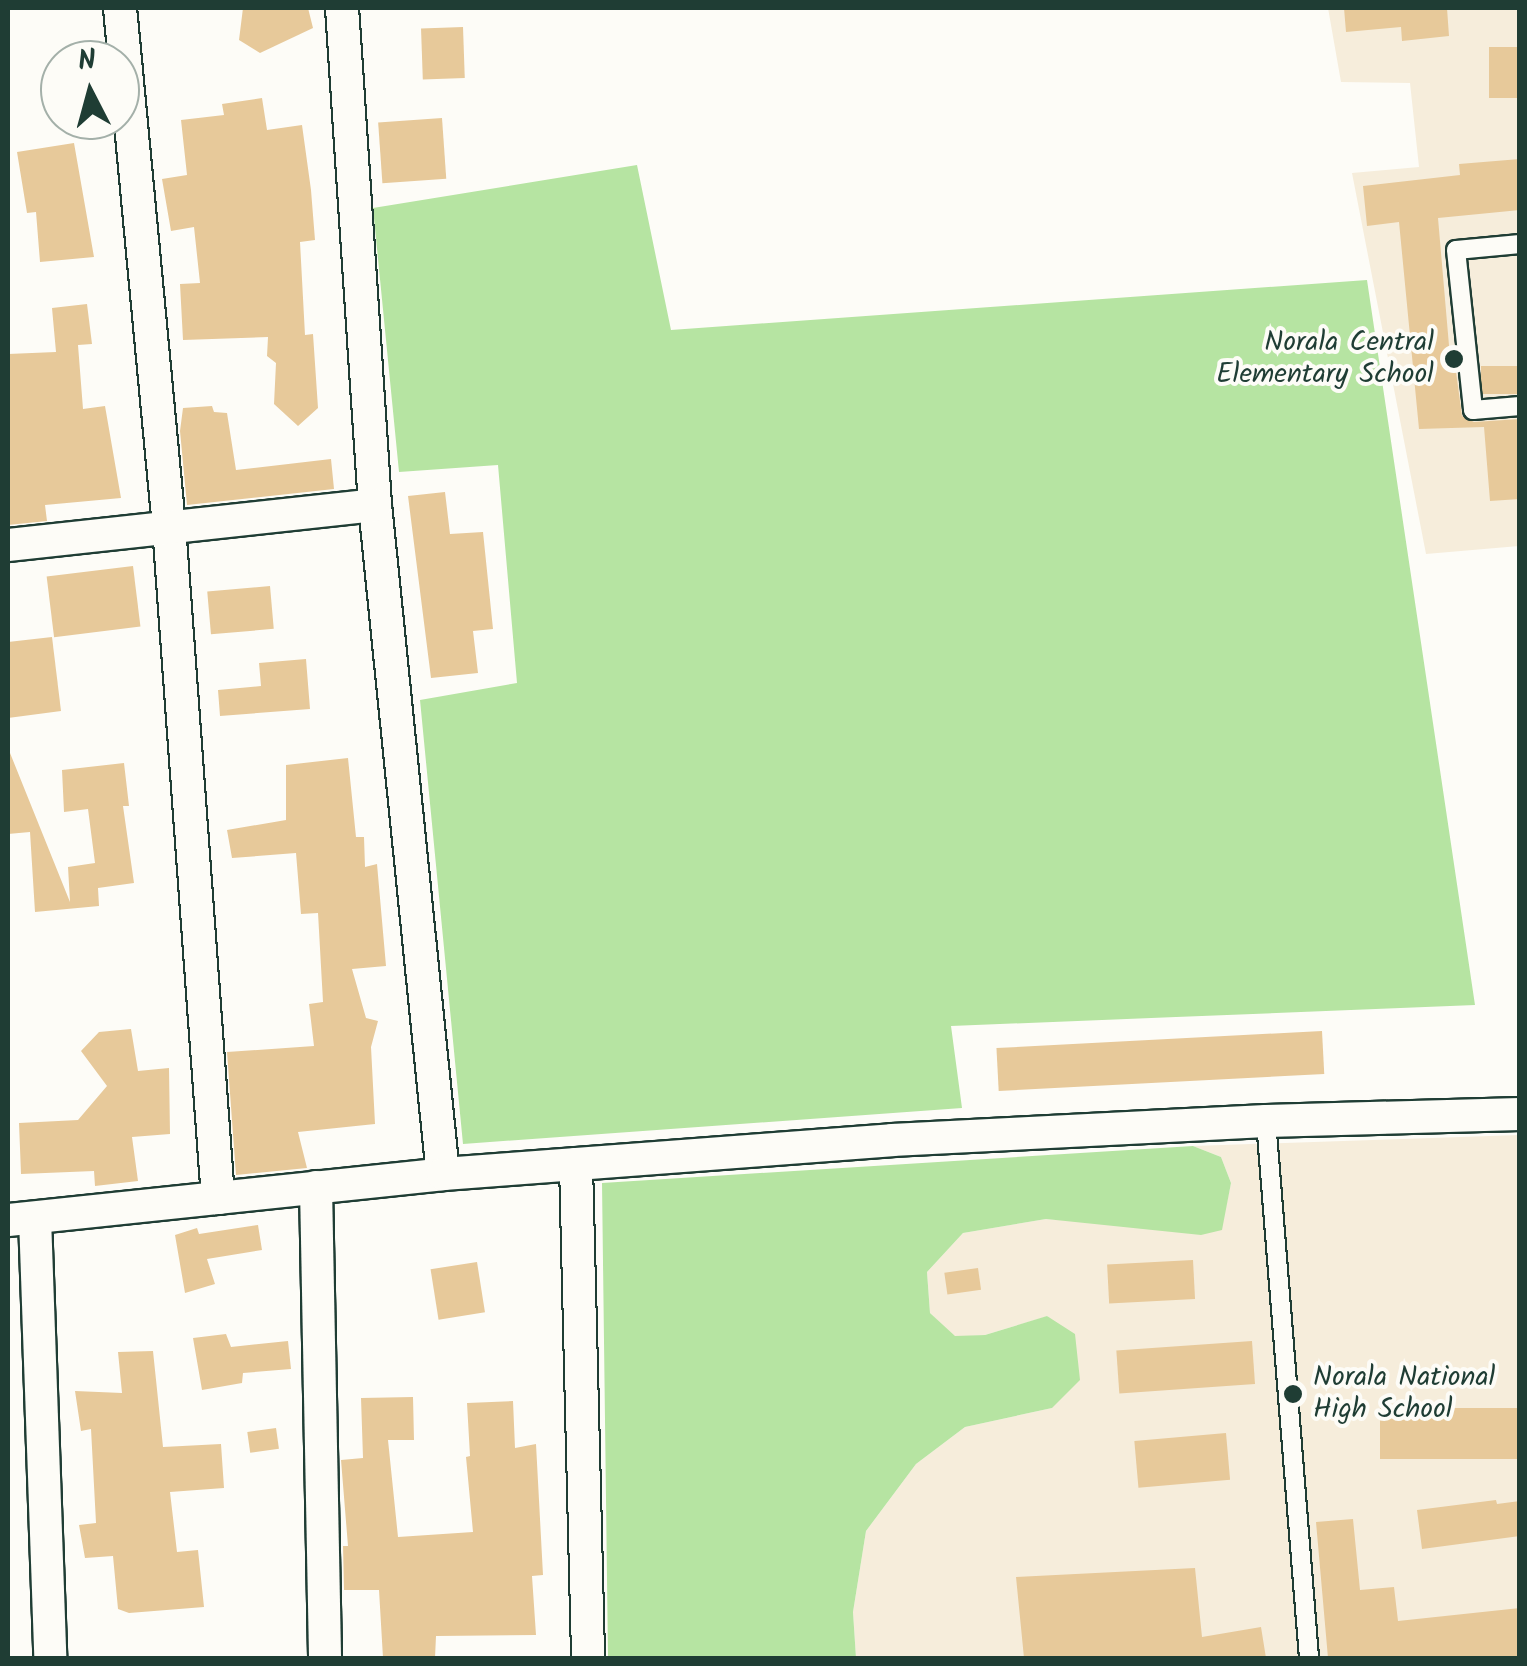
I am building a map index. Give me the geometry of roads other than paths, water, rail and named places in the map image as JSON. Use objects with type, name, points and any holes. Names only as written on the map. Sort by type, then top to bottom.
[{"type":"street","points":[[120,8],[169,526],[218,1198]]},
{"type":"street","points":[[342,8],[375,505],[443,1174]]},
{"type":"street","points":[[8,545],[375,505]]},
{"type":"street","points":[[50,1658],[21,1219],[443,1174],[912,1139],[1266,1121],[1520,1114]]},
{"type":"street","points":[[576,1164],[588,1658]]},
{"type":"street","points":[[316,1187],[325,1658]]},
{"type":"lane","points":[[1520,244],[1456,250],[1472,410],[1520,406]]},
{"type":"lane","points":[[1266,1121],[1309,1658]]},
{"type":"place","name":"Norala Central Elementary School","points":[[1454,359]]},
{"type":"place","name":"Norala National High School","points":[[1293,1394]]}]
